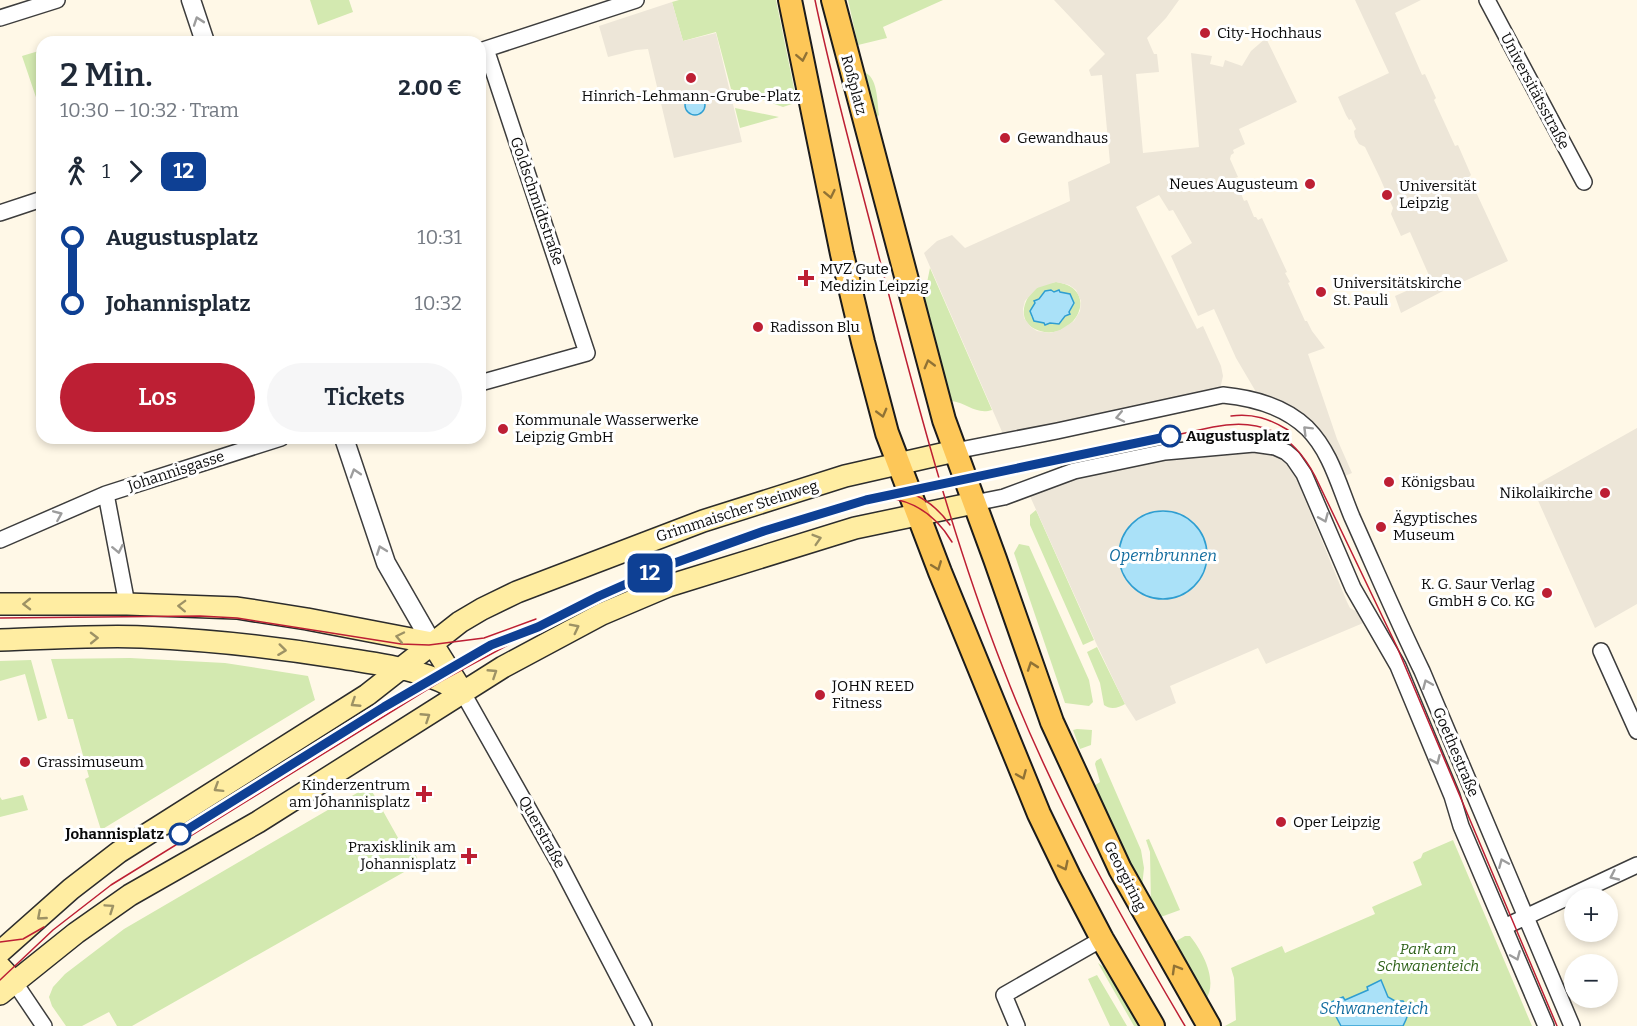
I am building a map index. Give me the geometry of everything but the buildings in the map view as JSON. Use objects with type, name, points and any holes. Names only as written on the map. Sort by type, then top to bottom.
[{"type":"main road","points":[[790,0],[863,342],[887,433],[1007,737],[1050,838],[1102,939],[1153,1026]]},
{"type":"main road","name":"Roßplatz","points":[[832,0],[939,404],[955,450]]},
{"type":"main road","points":[[5,979],[130,895],[258,822],[502,667],[602,614],[668,586],[855,528],[974,503],[955,450]]},
{"type":"main road","name":"Grimmaischer Steinweg","points":[[432,643],[460,622],[490,605],[615,553],[769,499],[845,476],[955,450]]},
{"type":"main road","name":"Georgiring","points":[[974,503],[1052,722],[1120,869],[1209,1026]]},
{"type":"main road","points":[[0,604],[127,604],[251,609],[432,643]]},
{"type":"main road","points":[[0,640],[140,637],[240,644],[402,668],[433,677],[463,693]]},
{"type":"main road","points":[[6,947],[71,889],[128,846],[367,695],[432,643]]},
{"type":"main road","name":"Querstraße","points":[[432,643],[463,693]]},
{"type":"street","points":[[0,18],[57,0]]},
{"type":"street","points":[[191,0],[204,36]]},
{"type":"street","name":"Goldschmidtstraße","points":[[486,49],[636,0]]},
{"type":"street","name":"Universitätsstraße","points":[[1487,0],[1584,182]]},
{"type":"street","name":"Goldschmidtstraße","points":[[486,59],[588,353],[486,381]]},
{"type":"street","points":[[0,213],[36,201]]},
{"type":"street","name":"Goethestraße","points":[[955,450],[1057,431],[1223,395],[1238,396],[1275,406],[1313,434],[1326,453],[1338,479],[1350,512],[1422,671],[1572,1026]]},
{"type":"street","name":"Johannisgasse","points":[[106,494],[261,444]]},
{"type":"street","points":[[346,444],[386,563],[432,643]]},
{"type":"street","name":"Goethestraße","points":[[974,503],[1004,497],[1074,471],[1165,452],[1247,444],[1275,447],[1293,458],[1304,474],[1353,588],[1398,666],[1452,796],[1461,826],[1546,1026]]},
{"type":"street","points":[[0,540],[106,494],[127,604]]},
{"type":"street","points":[[1601,651],[1637,731]]},
{"type":"street","name":"Querstraße","points":[[463,693],[560,863],[644,1026]]},
{"type":"street","points":[[1504,927],[1637,865]]},
{"type":"street","points":[[1017,1026],[1004,996],[1102,939]]},
{"type":"street","points":[[5,979],[44,1026]]},
{"type":"green space","points":[[310,0],[349,0],[353,12],[318,25]]},
{"type":"green space","points":[[679,0],[776,0],[796,98],[792,104],[783,107],[731,89],[716,32],[683,41],[672,2]]},
{"type":"green space","points":[[848,0],[943,0],[883,27],[887,38],[858,45]]},
{"type":"green space","points":[[36,52],[36,97],[22,56]]},
{"type":"green space","points":[[863,72],[872,78],[876,90],[879,115],[875,119]]},
{"type":"green space","points":[[735,108],[779,117],[740,128]]},
{"type":"green space","points":[[930,268],[992,410],[976,410],[952,401],[923,302]]},
{"type":"green space","points":[[1056,282],[1071,287],[1078,295],[1080,305],[1077,315],[1070,324],[1060,330],[1048,332],[1035,329],[1025,320],[1026,302],[1033,291],[1040,286]],"holes":[[[1039,299],[1063,320],[1051,324],[1031,317],[1032,307]]]},
{"type":"green space","points":[[1036,510],[1094,640],[1083,645],[1030,525],[1030,515]]},
{"type":"green space","points":[[1019,544],[1029,546],[1089,680],[1093,702],[1089,706],[1065,703],[1014,553]]},
{"type":"green space","points":[[1097,647],[1125,704],[1120,707],[1112,708],[1104,705],[1100,683],[1087,652]]},
{"type":"green space","name":"Johannisplatz","points":[[130,658],[225,663],[308,676],[315,700],[101,830],[85,779],[89,777],[73,719],[68,719],[51,659]]},
{"type":"green space","points":[[31,660],[47,718],[38,721],[25,674],[0,681],[0,661]]},
{"type":"green space","points":[[1073,730],[1092,730],[1091,745],[1080,749]]},
{"type":"green space","points":[[1101,758],[1141,850],[1144,868],[1142,887],[1140,887],[1094,786],[1100,782],[1095,764]]},
{"type":"green space","points":[[369,786],[402,845],[412,848],[420,863],[132,1026],[117,1026],[109,1012],[82,1026],[66,1026],[52,1006],[49,997],[53,987],[65,974],[124,929]]},
{"type":"green space","points":[[23,795],[28,810],[0,817],[0,797],[2,800]]},
{"type":"green space","points":[[1149,839],[1180,910],[1158,918],[1151,905],[1150,852],[1146,840]]},
{"type":"green space","name":"Park am Schwanenteich","points":[[1453,840],[1532,1026],[1225,1026],[1236,1020],[1234,978],[1231,968],[1282,946],[1285,953],[1375,914],[1372,907],[1422,885],[1413,862],[1421,858],[1423,853]]},
{"type":"green space","points":[[1185,936],[1190,936],[1208,967],[1210,985],[1205,1001],[1171,944]]},
{"type":"green space","points":[[1098,963],[1110,972],[1143,1026],[1134,1026]]},
{"type":"green space","points":[[1097,975],[1127,1026],[1110,1026],[1088,979]]},
{"type":"shaded area","name":"Augustusplatz","points":[[1054,0],[1179,0],[1147,38],[1154,54],[1157,54],[1159,72],[1136,74],[1143,153],[1199,147],[1191,53],[1212,56],[1210,64],[1223,67],[1225,60],[1242,66],[1251,51],[1266,38],[1297,102],[1239,129],[1245,144],[1233,150],[1234,153],[1230,159],[1238,177],[1235,178],[1244,201],[1247,200],[1254,217],[1258,220],[1262,218],[1287,272],[1285,273],[1290,282],[1288,283],[1305,321],[1325,348],[1308,354],[1337,439],[1352,473],[1342,477],[1332,454],[1259,397],[1236,358],[1214,309],[1198,316],[1171,256],[1192,243],[1173,210],[1169,211],[1159,195],[1136,207],[1197,329],[1203,326],[1221,366],[1223,376],[1219,389],[1022,432],[1003,434],[924,253],[937,241],[952,235],[965,248],[1070,201],[1068,182],[1110,163],[1102,75],[1091,76],[1089,70],[1105,54]],"holes":[[[1056,282],[1069,285],[1076,290],[1081,301],[1080,311],[1074,321],[1050,333],[1037,331],[1031,327],[1024,318],[1025,301],[1037,288]]]},
{"type":"shaded area","points":[[1355,0],[1421,0],[1395,13],[1422,75],[1425,74],[1436,98],[1434,100],[1455,146],[1458,145],[1471,175],[1469,177],[1508,261],[1401,313],[1395,296],[1431,280],[1410,232],[1401,236],[1391,214],[1393,208],[1380,178],[1365,147],[1359,144],[1355,137],[1356,129],[1346,115],[1338,97],[1389,73]]},
{"type":"shaded area","name":"Hinrich-Lehmann-Grube-Platz","points":[[672,2],[683,41],[716,33],[742,142],[674,158],[648,49],[608,57],[599,26]]},
{"type":"shaded area","points":[[1637,428],[1637,604],[1595,628],[1532,487]]},
{"type":"shaded area","name":"Augustusplatz","points":[[1243,449],[1282,455],[1304,483],[1301,490],[1350,608],[1363,615],[1368,621],[1266,664],[1258,648],[1170,686],[1176,703],[1136,721],[1125,704],[1096,643],[1029,494],[1070,480],[1163,461]],"holes":[[[1157,512],[1180,515],[1191,520],[1199,529],[1203,575],[1187,593],[1141,593],[1125,576],[1135,522],[1145,515]]]},
{"type":"water","points":[[695,95],[702,98],[705,105],[702,112],[695,115],[688,112],[685,105],[688,98]]},
{"type":"water","points":[[1045,291],[1070,294],[1074,303],[1070,314],[1065,316],[1059,324],[1045,325],[1034,321],[1030,311],[1034,301],[1039,299]]},
{"type":"water","name":"Opernbrunnen","points":[[1163,511],[1180,515],[1194,524],[1203,538],[1207,555],[1203,572],[1194,586],[1180,595],[1163,599],[1146,595],[1132,586],[1123,572],[1119,555],[1123,538],[1132,524],[1146,515]]},
{"type":"water","name":"Schwanenteich","points":[[1381,980],[1388,997],[1395,1001],[1403,1001],[1407,1008],[1403,1026],[1341,1026],[1329,1003],[1343,997],[1345,1000],[1368,990],[1367,987]]},
{"type":"tram line","points":[[815,0],[920,413],[950,516],[984,618],[1022,715],[1086,851],[1185,1026]]},
{"type":"tram line","points":[[1231,416],[1247,415],[1261,418],[1288,430]]},
{"type":"tram line","points":[[0,980],[53,930],[111,885],[441,681],[599,596],[669,565],[838,508],[1213,427],[1246,424],[1260,427],[1285,439],[1306,461],[1315,476],[1397,647],[1557,1026]]},
{"type":"tram line","name":"12","points":[[180,834],[433,677],[491,645],[538,627],[622,585],[669,565],[818,513],[866,500],[1170,436]]},
{"type":"tram line","points":[[905,491],[930,504],[950,525]]},
{"type":"tram line","points":[[887,498],[907,503],[925,512],[940,525],[952,542]]},
{"type":"tram line","points":[[0,618],[200,616],[237,618],[401,644],[429,645],[484,638],[536,619]]},
{"type":"tram line","points":[[0,942],[23,939],[44,927]]},
{"type":"place","name":"City-Hochhaus","points":[[1205,33]]},
{"type":"place","name":"Hinrich-Lehmann-Grube-Platz","points":[[691,78]]},
{"type":"place","name":"Gewandhaus","points":[[1005,138]]},
{"type":"place","name":"Neues Augusteum","points":[[1310,184]]},
{"type":"place","name":"Universität Leipzig","points":[[1387,195]]},
{"type":"place","name":"MVZ Gute Medizin Leipzig","points":[[806,278]]},
{"type":"place","name":"Universitätskirche St. Pauli","points":[[1321,292]]},
{"type":"place","name":"Radisson Blu","points":[[758,327]]},
{"type":"place","name":"Kommunale Wasserwerke Leipzig GmbH","points":[[503,429]]},
{"type":"place","name":"Augustusplatz","points":[[1170,436]]},
{"type":"place","name":"Königsbau","points":[[1389,482]]},
{"type":"place","name":"Nikolaikirche","points":[[1605,493]]},
{"type":"place","name":"Ägyptisches Museum","points":[[1381,527]]},
{"type":"place","name":"K. G. Saur Verlag GmbH & Co. KG","points":[[1547,593]]},
{"type":"place","name":"JOHN REED Fitness","points":[[820,695]]},
{"type":"place","name":"Grassimuseum","points":[[25,762]]},
{"type":"place","name":"Kinderzentrum am Johannisplatz","points":[[424,794]]},
{"type":"place","name":"Oper Leipzig","points":[[1281,822]]},
{"type":"place","name":"Johannisplatz","points":[[180,834]]},
{"type":"place","name":"Praxisklinik am Johannisplatz","points":[[469,856]]}]
